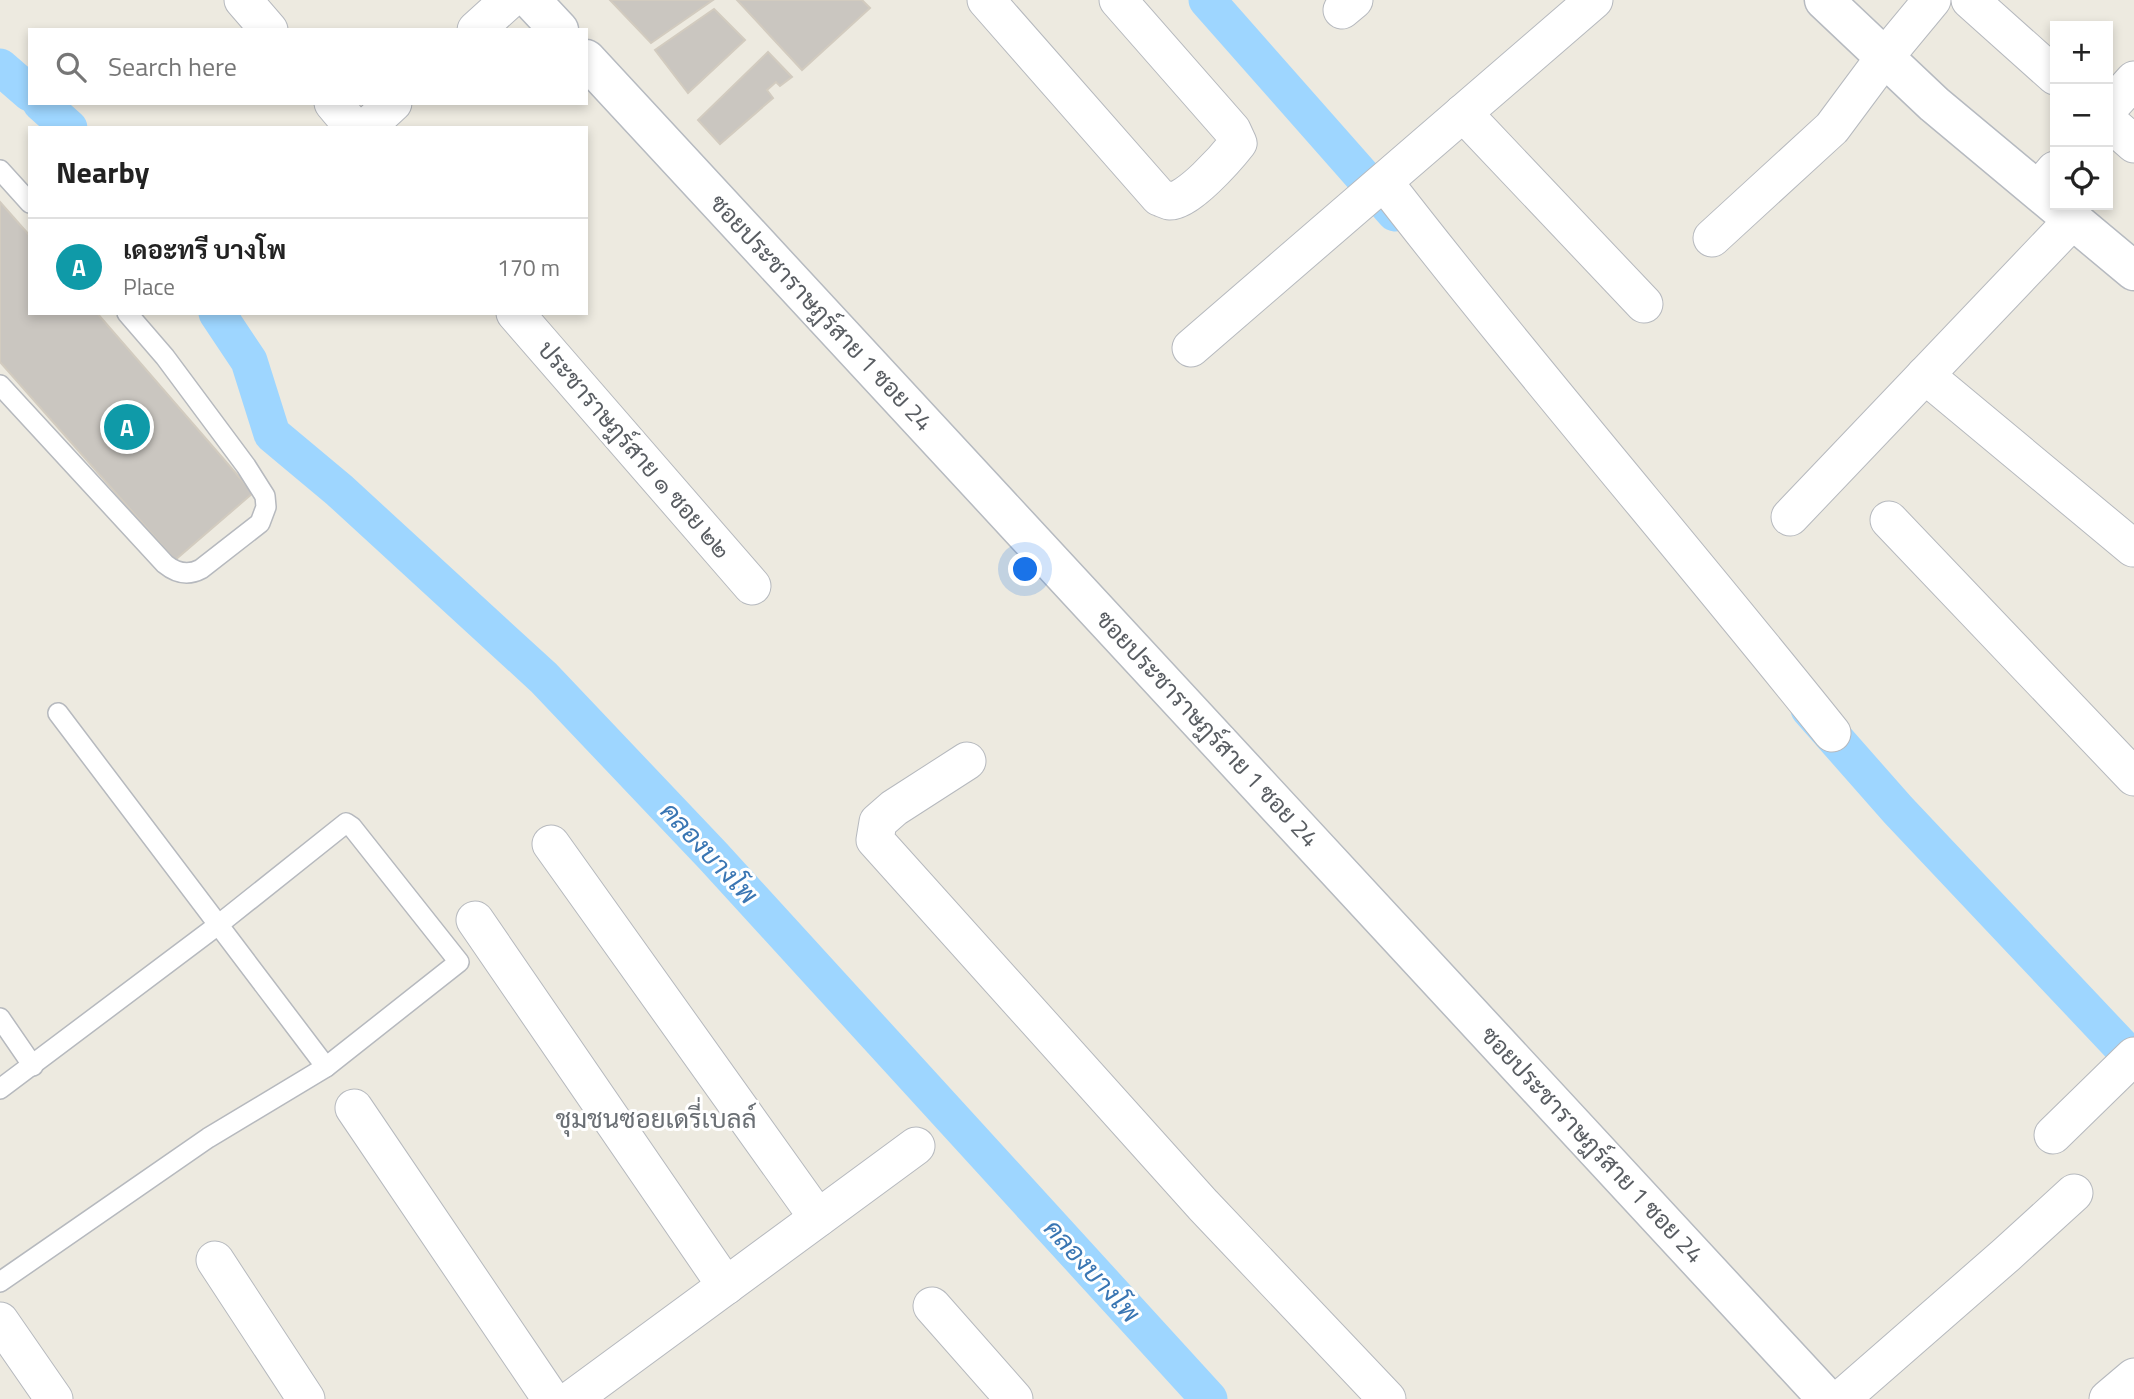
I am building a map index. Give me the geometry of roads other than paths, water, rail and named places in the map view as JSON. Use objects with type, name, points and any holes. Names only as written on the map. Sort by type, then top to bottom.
[{"type":"street","points":[[243,0],[267,28]]},
{"type":"street","points":[[478,28],[509,0]]},
{"type":"street","points":[[531,0],[557,28]]},
{"type":"street","points":[[986,0],[1159,197],[1168,202],[1182,198],[1228,156],[1238,143],[1232,130],[1118,0]]},
{"type":"street","points":[[1191,348],[1594,0]]},
{"type":"street","points":[[1824,0],[1934,104],[2046,180],[2073,220],[2134,271]]},
{"type":"street","points":[[1712,238],[1832,128],[1884,58],[1932,0]]},
{"type":"street","points":[[1970,0],[2050,72]]},
{"type":"street","name":"ซอยประชาราษฎร์สาย 1 ซอย 24","points":[[588,61],[1827,1399]]},
{"type":"street","points":[[2113,103],[2134,80]]},
{"type":"street","points":[[335,105],[352,126]]},
{"type":"street","points":[[368,126],[391,105]]},
{"type":"street","points":[[1463,113],[1644,304]]},
{"type":"street","points":[[2113,125],[2134,144]]},
{"type":"street","points":[[1373,191],[1473,296],[1703,572],[1832,733]]},
{"type":"street","points":[[1790,517],[2073,220]]},
{"type":"street","name":"ประชาราษฎร์สาย ๑ ซอย ๒๒","points":[[517,315],[752,586]]},
{"type":"street","points":[[1925,375],[2133,548]]},
{"type":"street","points":[[1889,520],[2134,777]]},
{"type":"street","points":[[967,761],[894,808],[878,822],[875,840],[1203,1205],[1387,1399]]},
{"type":"street","points":[[551,844],[818,1219]]},
{"type":"street","points":[[475,920],[726,1286]]},
{"type":"street","points":[[2053,1135],[2127,1063]]},
{"type":"street","points":[[354,1108],[551,1399]]},
{"type":"street","points":[[572,1399],[916,1146]]},
{"type":"street","points":[[1841,1399],[2074,1193]]},
{"type":"street","points":[[215,1260],[306,1399]]},
{"type":"street","points":[[932,1307],[1014,1399]]},
{"type":"street","points":[[0,1321],[54,1399]]},
{"type":"street","points":[[2108,1399],[2134,1377]]},
{"type":"lane","points":[[0,170],[28,201]]},
{"type":"lane","points":[[0,385],[165,564],[181,573],[197,572],[260,523],[266,507],[265,496],[173,368],[129,315]]},
{"type":"lane","points":[[58,713],[326,1067]]},
{"type":"lane","points":[[0,1089],[218,925],[346,823],[352,827],[459,962],[326,1067],[208,1138],[0,1282]]},
{"type":"lane","points":[[0,1018],[33,1066]]},
{"type":"waterway","points":[[1207,0],[1395,213]]},
{"type":"waterway","name":"คลองบางโพ","points":[[0,67],[28,91]]},
{"type":"waterway","name":"คลองบางโพ","points":[[43,105],[67,126]]},
{"type":"waterway","name":"คลองบางโพ","points":[[218,315],[249,361],[272,434],[339,490],[544,678],[713,856],[1209,1399]]},
{"type":"waterway","points":[[1809,709],[1898,810],[2134,1060]]},
{"type":"place","name":"เดอะทรี บางโพ","points":[[127,427]]},
{"type":"district","name":"ชุมชนซอยเดรี่เบลล์","points":[[656,1119]]}]
